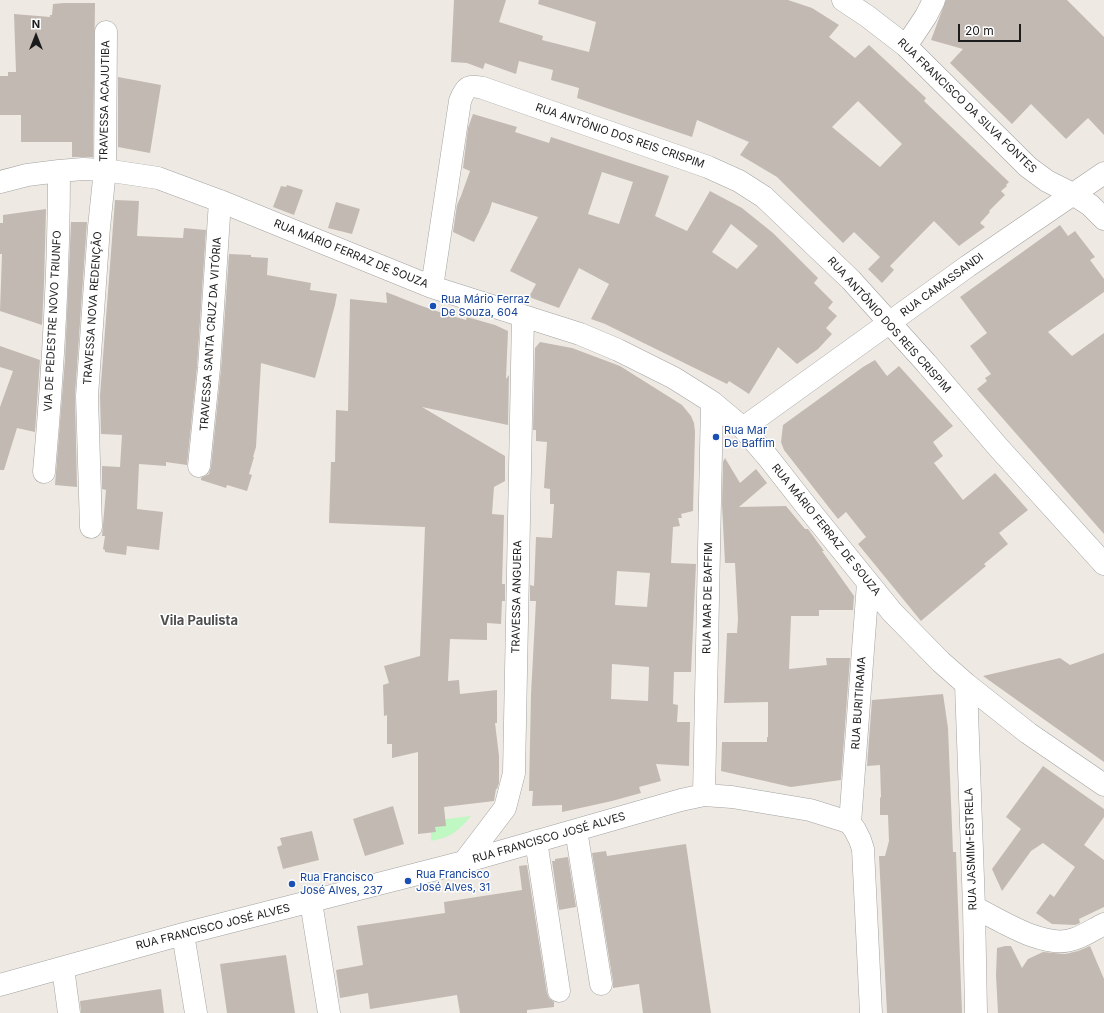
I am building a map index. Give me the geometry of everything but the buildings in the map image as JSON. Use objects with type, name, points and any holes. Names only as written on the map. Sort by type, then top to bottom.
[{"type":"street","name":"RUA FRANCISCO DA SILVA FONTES","points":[[843,0],[867,16],[906,46],[1028,167],[1047,181],[1073,194],[1090,205],[1104,219]]},
{"type":"street","points":[[906,46],[926,16],[934,0]]},
{"type":"street","name":"TRAVESSA ACAJUTIBA","points":[[105,170],[106,32]]},
{"type":"street","name":"RUA ANTÔNIO DOS REIS CRISPIM","points":[[432,287],[460,101],[464,90],[469,87],[475,86],[483,88],[708,167],[739,181],[764,196],[851,280],[890,322],[998,448],[1104,564]]},
{"type":"street","name":"RUA MÁRIO FERRAZ DE SOUZA","points":[[0,182],[27,175],[59,170],[105,170],[158,178],[220,201],[432,287],[574,332],[618,350],[674,378],[712,402],[743,428],[892,612],[941,662],[966,684],[1028,733],[1104,785]]},
{"type":"street","name":"VIA DE PEDESTRE NOVO TRIUNFO","points":[[44,472],[55,320],[59,170]]},
{"type":"street","name":"TRAVESSA NOVA REDENÇÃO","points":[[91,527],[87,396],[98,242],[105,170]]},
{"type":"street","name":"RUA CAMASSANDI","points":[[743,428],[968,266],[1104,173]]},
{"type":"street","name":"TRAVESSA SANTA CRUZ DA VITÓRIA","points":[[199,466],[209,368],[220,201]]},
{"type":"street","name":"TRAVESSA ANGUERA","points":[[464,862],[505,808],[514,773],[523,317]]},
{"type":"street","name":"RUA MAR DE BAFFIM","points":[[704,795],[712,402]]},
{"type":"street","name":"RUA BURITIRAMA","points":[[850,823],[868,583]]},
{"type":"street","name":"RUA JASMIM-ESTRELA","points":[[966,684],[974,907],[976,1013]]},
{"type":"street","name":"RUA FRANCISCO JOSÉ ALVES","points":[[0,985],[183,934],[464,862],[681,800],[704,795],[732,797],[810,810],[850,823]]},
{"type":"street","points":[[850,823],[856,830],[863,849],[871,1013]]},
{"type":"street","points":[[576,830],[601,984]]},
{"type":"street","points":[[536,841],[559,991]]},
{"type":"street","points":[[311,902],[329,1013]]},
{"type":"street","points":[[974,907],[1040,939],[1059,941],[1073,940],[1104,924]]},
{"type":"street","points":[[183,934],[196,1013]]},
{"type":"street","points":[[62,968],[69,1013]]},
{"type":"green space","points":[[471,816],[454,833],[431,841],[431,821]]},
{"type":"place","name":"Rua Mário Ferraz De Souza, 604","points":[[433,306]]},
{"type":"place","name":"Rua Mar De Baffim","points":[[716,437]]},
{"type":"place","name":"Rua Francisco José Alves, 31","points":[[408,881]]},
{"type":"place","name":"Rua Francisco José Alves, 237","points":[[292,884]]},
{"type":"district","name":"Vila Paulista","points":[[199,621]]}]
